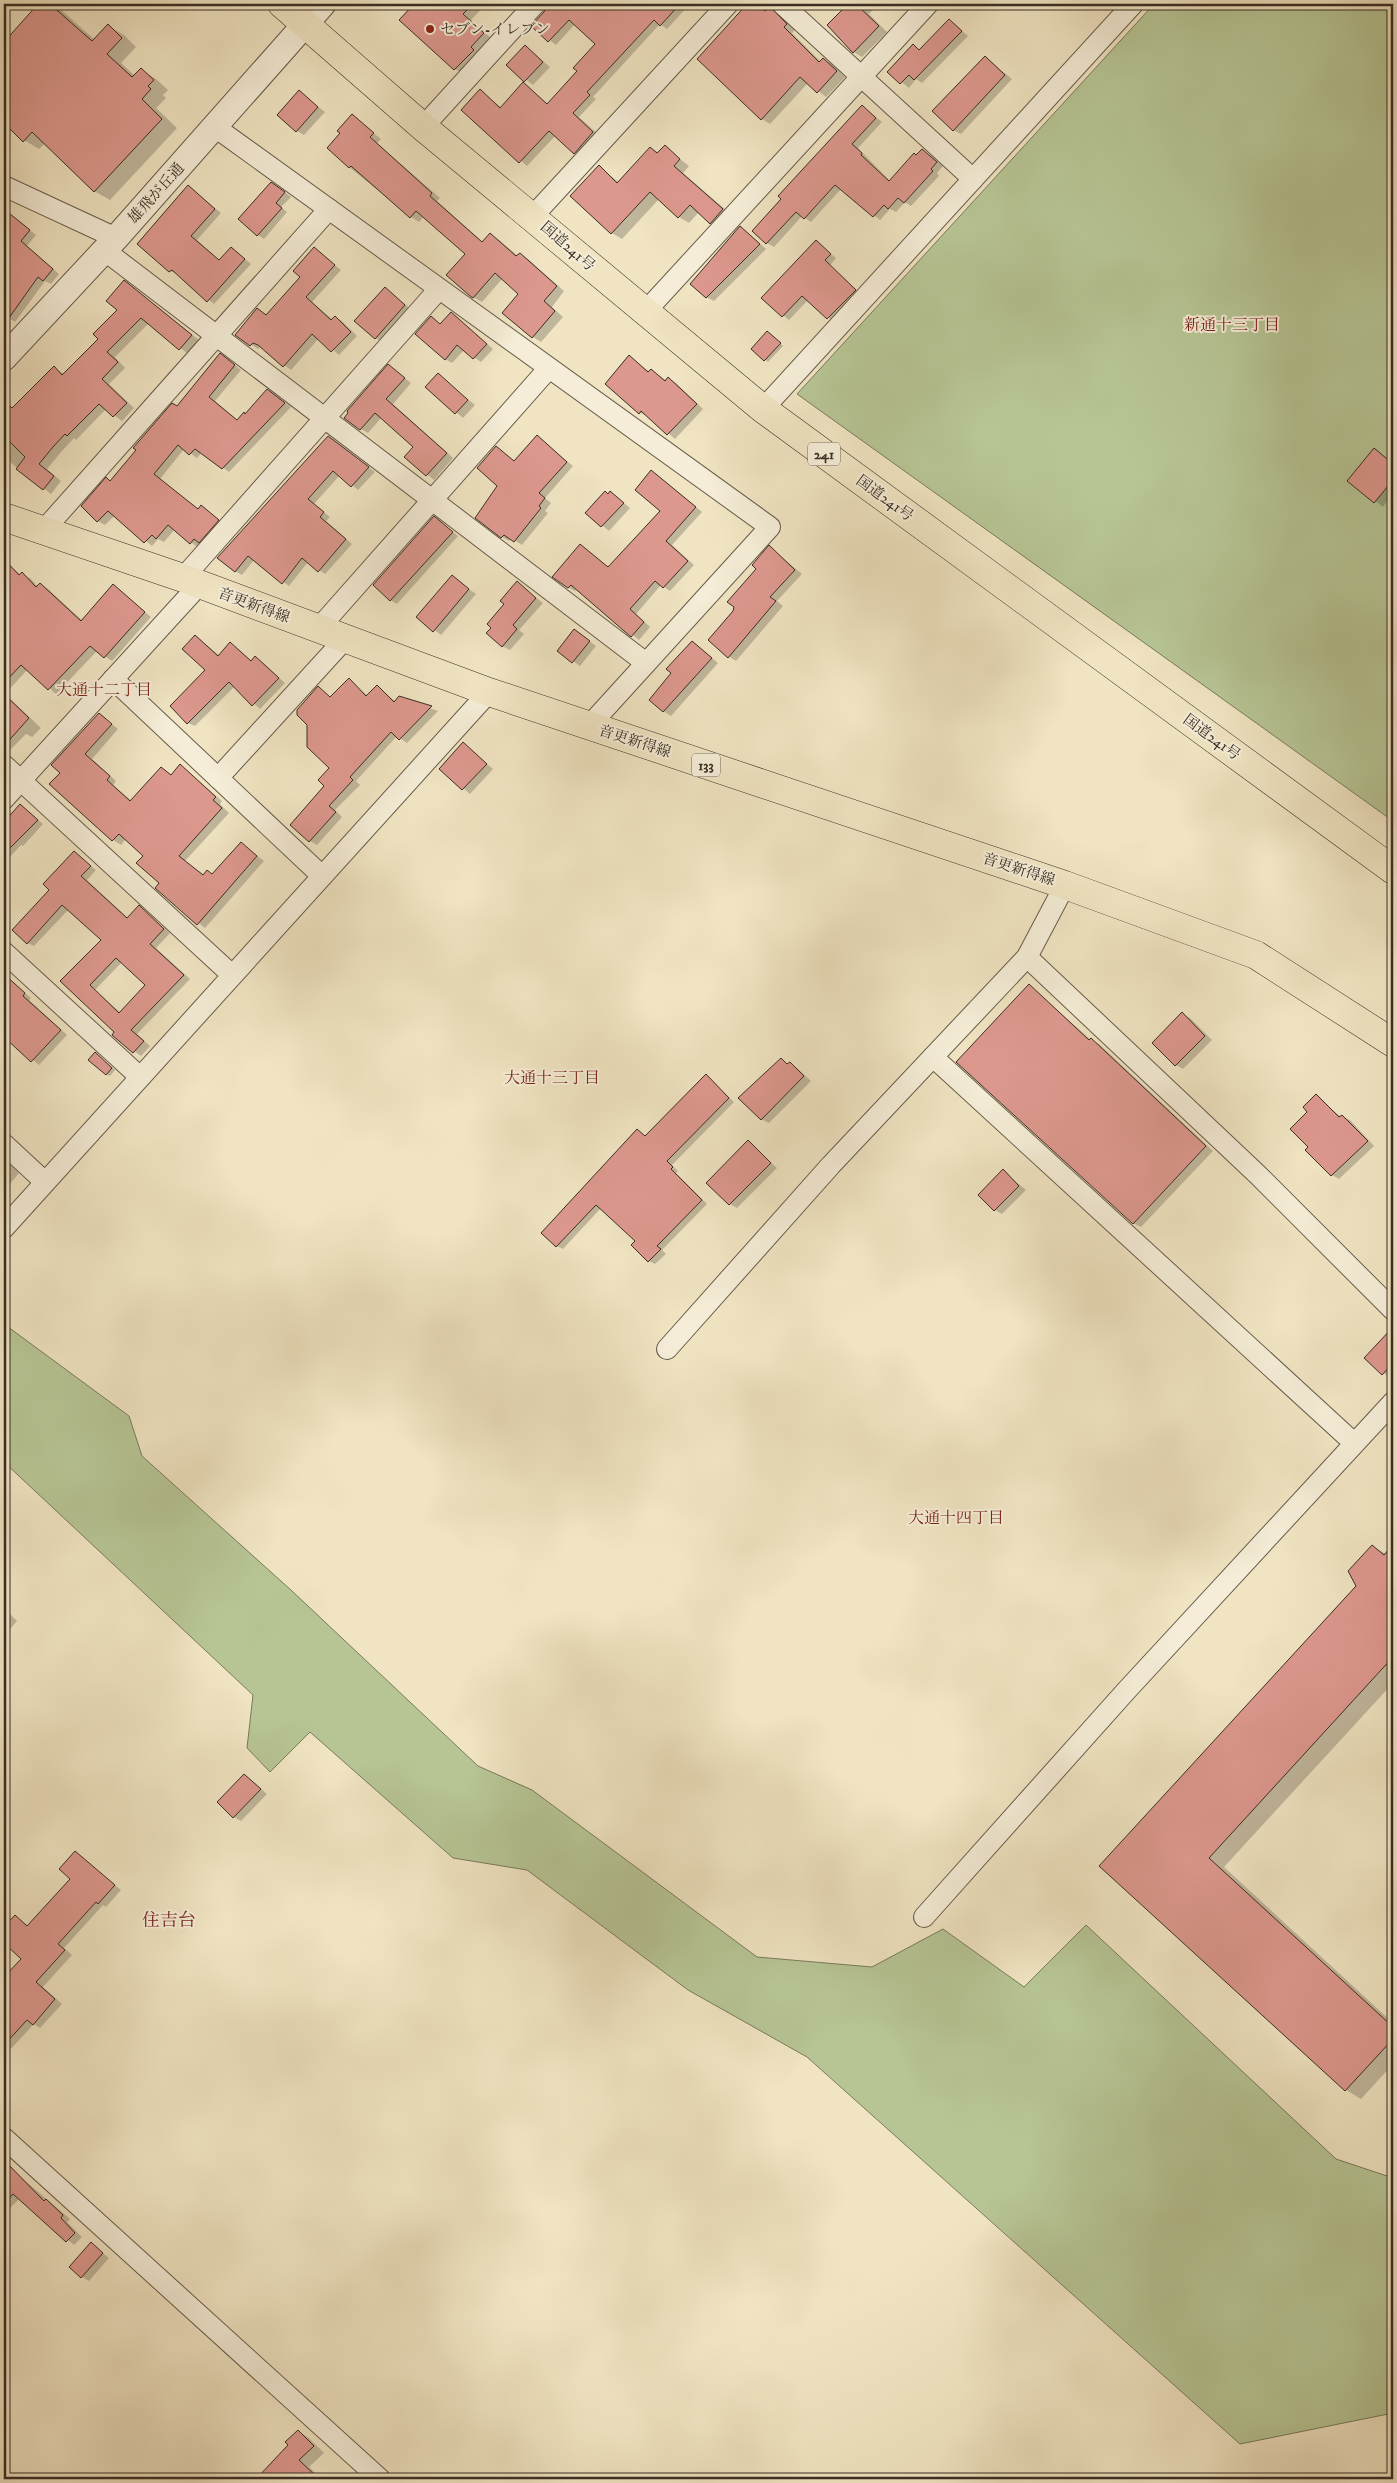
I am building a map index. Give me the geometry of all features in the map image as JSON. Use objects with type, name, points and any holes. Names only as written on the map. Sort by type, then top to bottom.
[{"type":"main road","name":"国道241号","points":[[282,4],[423,126],[763,409],[1393,870]]},
{"type":"main road","name":"音更新得線","points":[[4,518],[191,581],[319,628],[344,640],[489,692],[1065,885],[1256,955],[1393,1043]]},
{"type":"street","name":"雄飛が丘通","points":[[6,352],[110,244],[323,4]]},
{"type":"street","points":[[423,126],[536,4]]},
{"type":"street","points":[[533,216],[728,4]]},
{"type":"street","points":[[782,4],[973,179]]},
{"type":"street","points":[[645,312],[928,4]]},
{"type":"street","points":[[763,409],[1133,4]]},
{"type":"street","points":[[215,127],[770,527],[589,726]]},
{"type":"street","points":[[4,186],[110,244],[216,336],[646,663]]},
{"type":"street","points":[[42,531],[329,210]]},
{"type":"street","points":[[4,799],[113,679],[324,418],[439,289]]},
{"type":"street","points":[[319,628],[549,368]]},
{"type":"street","points":[[218,778],[344,640]]},
{"type":"street","points":[[113,679],[322,876]]},
{"type":"street","points":[[4,1228],[489,692]]},
{"type":"street","points":[[4,765],[232,975]]},
{"type":"street","points":[[668,1349],[831,1164],[1027,958],[1065,885]]},
{"type":"street","points":[[4,952],[140,1078]]},
{"type":"street","points":[[1027,958],[1258,1175],[1393,1310]]},
{"type":"street","points":[[933,1057],[1354,1443]]},
{"type":"street","points":[[4,1144],[45,1182]]},
{"type":"street","points":[[924,1917],[1393,1402]]},
{"type":"street","points":[[4,2138],[380,2479]]},
{"type":"green space","points":[[1154,4],[1393,4],[1393,821],[797,394]]},
{"type":"green space","points":[[4,1324],[129,1416],[142,1456],[292,1591],[478,1766],[532,1790],[757,1957],[872,1967],[943,1929],[1024,1987],[1086,1925],[1336,2159],[1393,2178],[1393,2413],[1240,2444],[807,2057],[688,1990],[527,1870],[453,1858],[310,1732],[270,1772],[247,1748],[253,1695],[4,1462]]},
{"type":"building","points":[[38,4],[50,4],[92,41],[108,24],[122,38],[107,54],[132,77],[141,68],[154,80],[148,86],[151,89],[142,99],[162,119],[94,192],[32,132],[23,142],[4,123],[4,42]]},
{"type":"building","points":[[414,4],[425,4],[432,10],[438,4],[473,4],[463,14],[484,33],[471,47],[474,50],[454,70],[399,20]]},
{"type":"building","points":[[547,4],[680,4],[660,26],[654,20],[587,92],[590,95],[573,113],[593,132],[574,154],[549,131],[519,163],[461,110],[480,89],[500,108],[523,82],[547,104],[577,71],[573,68],[595,44],[569,20],[548,42],[531,26],[544,12]]},
{"type":"building","points":[[747,4],[757,4],[765,11],[769,6],[787,24],[784,27],[819,62],[823,58],[837,71],[817,93],[800,77],[761,120],[697,59]]},
{"type":"building","points":[[848,4],[856,4],[879,26],[853,53],[827,25]]},
{"type":"building","points":[[949,19],[962,31],[914,80],[909,75],[900,84],[887,72],[913,44],[919,50]]},
{"type":"building","points":[[525,45],[543,62],[524,82],[506,65]]},
{"type":"building","points":[[985,56],[1005,75],[953,131],[932,111]]},
{"type":"building","points":[[299,90],[318,107],[296,132],[277,115]]},
{"type":"building","points":[[862,105],[876,118],[852,144],[862,153],[861,155],[889,181],[914,153],[916,155],[922,149],[937,162],[931,169],[933,171],[904,203],[898,198],[888,209],[884,205],[873,217],[835,185],[804,219],[796,212],[766,244],[752,231],[781,199],[778,196]]},
{"type":"building","points":[[352,114],[374,133],[370,137],[432,193],[430,196],[482,242],[490,233],[516,256],[520,253],[557,286],[544,301],[555,311],[532,338],[502,313],[518,294],[495,273],[473,298],[470,296],[446,275],[465,254],[416,211],[410,218],[351,166],[349,168],[327,148],[340,133],[337,131]]},
{"type":"building","points":[[665,145],[680,159],[674,166],[723,209],[710,224],[690,205],[678,218],[650,192],[611,234],[570,196],[599,165],[617,183],[650,147],[657,153]]},
{"type":"building","points":[[271,182],[285,192],[276,203],[282,208],[257,236],[238,219]]},
{"type":"building","points":[[188,185],[215,209],[191,236],[219,260],[231,247],[245,259],[207,302],[172,270],[169,272],[137,244]]},
{"type":"building","points":[[4,209],[30,230],[21,241],[53,269],[43,281],[38,277],[4,325]]},
{"type":"building","points":[[740,226],[760,244],[706,298],[690,284]]},
{"type":"building","points":[[816,240],[831,254],[825,260],[856,290],[827,319],[802,296],[782,317],[761,298]]},
{"type":"building","points":[[314,247],[335,265],[306,297],[331,320],[335,316],[351,332],[331,352],[312,334],[283,367],[258,345],[253,343],[250,346],[235,335],[257,308],[266,315],[300,277],[293,271]]},
{"type":"building","points":[[124,280],[192,335],[179,350],[141,318],[107,352],[118,362],[102,379],[127,403],[113,417],[99,404],[67,436],[65,434],[39,464],[54,476],[43,490],[16,469],[25,457],[4,436],[4,400],[12,408],[54,366],[62,375],[98,339],[93,334],[117,310],[106,301]]},
{"type":"building","points":[[385,287],[405,305],[375,339],[354,321]]},
{"type":"building","points":[[451,312],[487,344],[473,359],[457,345],[445,360],[415,334],[431,316],[440,324]]},
{"type":"building","points":[[767,331],[781,343],[764,361],[751,349]]},
{"type":"building","points":[[220,353],[235,365],[209,397],[237,420],[244,412],[245,414],[267,389],[285,403],[222,469],[195,449],[189,455],[178,445],[154,474],[198,509],[201,505],[219,520],[199,543],[194,539],[190,544],[168,525],[156,539],[152,535],[144,543],[108,511],[97,522],[81,506],[106,477],[110,481],[136,450],[133,448],[172,403],[177,406]]},
{"type":"building","points":[[629,355],[648,372],[651,369],[665,381],[668,377],[697,404],[667,435],[641,411],[639,414],[605,384]]},
{"type":"building","points":[[388,364],[405,378],[386,399],[447,453],[426,476],[404,457],[413,447],[375,413],[360,430],[344,418],[348,413],[347,411]]},
{"type":"building","points":[[438,373],[468,400],[455,414],[425,387]]},
{"type":"building","points":[[537,435],[567,462],[539,493],[545,498],[539,506],[541,508],[514,542],[504,535],[501,538],[475,518],[497,486],[477,468],[496,446],[514,461]]},
{"type":"building","points":[[328,436],[369,467],[351,487],[333,471],[308,499],[324,512],[320,517],[346,539],[318,572],[302,558],[282,584],[248,556],[235,572],[217,558]]},
{"type":"building","points":[[1374,448],[1393,464],[1393,480],[1374,503],[1347,481]]},
{"type":"building","points":[[651,470],[696,507],[666,541],[688,561],[663,588],[655,581],[630,609],[644,622],[631,637],[571,585],[568,588],[552,577],[580,544],[608,567],[660,511],[635,490]]},
{"type":"building","points":[[605,491],[608,494],[610,491],[624,503],[601,527],[585,513]]},
{"type":"building","points":[[434,516],[453,532],[390,601],[373,585]]},
{"type":"building","points":[[769,545],[795,570],[770,597],[776,601],[728,658],[708,640],[733,611],[734,607],[727,602],[756,569],[752,565]]},
{"type":"building","points":[[4,559],[19,575],[22,572],[36,587],[40,583],[81,621],[113,584],[145,612],[104,658],[90,646],[48,690],[21,665],[4,683]]},
{"type":"building","points":[[452,575],[469,589],[433,632],[416,617]]},
{"type":"building","points":[[517,581],[536,598],[513,625],[517,629],[502,647],[486,633],[491,628],[487,624],[504,604],[500,601]]},
{"type":"building","points":[[574,629],[590,641],[572,663],[557,651]]},
{"type":"building","points":[[195,635],[218,656],[230,642],[251,661],[255,656],[279,678],[252,706],[229,682],[187,724],[170,706],[205,670],[182,649]]},
{"type":"building","points":[[692,641],[712,658],[663,712],[649,700],[671,673],[666,669]]},
{"type":"building","points":[[349,678],[366,696],[377,685],[394,702],[399,696],[432,706],[399,740],[391,732],[350,777],[353,780],[329,806],[336,812],[309,842],[290,825],[324,786],[318,780],[329,768],[307,747],[307,725],[297,715],[297,710],[318,686],[330,697]]},
{"type":"building","points":[[4,694],[29,718],[4,746]]},
{"type":"building","points":[[99,713],[112,724],[85,754],[110,776],[107,780],[130,801],[161,767],[171,775],[180,764],[216,797],[213,800],[222,808],[179,856],[203,875],[207,870],[212,874],[241,842],[257,856],[197,925],[155,888],[159,883],[136,863],[143,856],[119,834],[112,841],[49,784],[60,773],[51,765]]},
{"type":"building","points":[[463,742],[487,764],[462,790],[439,769]]},
{"type":"building","points":[[20,804],[38,820],[4,854],[4,822]]},
{"type":"building","points":[[74,851],[91,866],[81,876],[127,918],[139,905],[164,929],[150,944],[184,975],[131,1030],[144,1041],[133,1053],[112,1035],[114,1032],[60,981],[101,940],[62,905],[27,944],[12,930],[49,890],[43,884]],"holes":[[[116,958],[145,985],[119,1013],[90,985]]]},
{"type":"building","points":[[4,974],[25,993],[23,996],[61,1030],[31,1062],[4,1037]]},
{"type":"building","points":[[1029,984],[1089,1040],[1091,1038],[1206,1146],[1133,1224],[956,1062]]},
{"type":"building","points":[[1182,1012],[1205,1036],[1175,1066],[1152,1043]]},
{"type":"building","points":[[95,1052],[112,1068],[106,1075],[88,1060]]},
{"type":"building","points":[[781,1058],[787,1064],[790,1062],[804,1076],[761,1120],[738,1098]]},
{"type":"building","points":[[706,1074],[729,1098],[667,1161],[673,1167],[671,1169],[702,1200],[657,1246],[661,1249],[648,1262],[631,1245],[635,1241],[596,1205],[556,1247],[541,1233],[637,1129],[645,1136]]},
{"type":"building","points":[[1316,1094],[1339,1117],[1342,1115],[1368,1141],[1331,1176],[1305,1150],[1308,1147],[1290,1129],[1307,1112],[1303,1107]]},
{"type":"building","points":[[748,1140],[771,1163],[729,1205],[706,1183]]},
{"type":"building","points":[[1003,1169],[1019,1186],[994,1211],[978,1195]]},
{"type":"building","points":[[1393,1327],[1393,1363],[1382,1375],[1364,1358]]},
{"type":"building","points":[[1393,1544],[1393,1657],[1209,1858],[1393,2027],[1393,2039],[1345,2091],[1099,1866],[1356,1586],[1348,1571],[1372,1545],[1384,1555]]},
{"type":"building","points":[[244,1774],[261,1789],[233,1818],[217,1802]]},
{"type":"building","points":[[75,1851],[115,1885],[98,1904],[96,1902],[58,1944],[65,1950],[36,1982],[55,1999],[33,2025],[27,2020],[4,2045],[4,1977],[21,1959],[4,1943],[4,1927],[15,1915],[27,1926],[70,1879],[59,1869]]},
{"type":"building","points":[[4,2160],[44,2201],[46,2199],[63,2215],[61,2218],[75,2233],[66,2242],[13,2194],[4,2204]]},
{"type":"building","points":[[91,2242],[103,2253],[81,2278],[69,2267]]},
{"type":"building","points":[[298,2430],[314,2446],[299,2460],[319,2479],[256,2479],[288,2445],[285,2442]]},
{"type":"place","name":"セブン-イレブン","points":[[430,29]]},
{"type":"district","name":"新通十三丁目","points":[[1232,324]]},
{"type":"district","name":"大通十二丁目","points":[[104,689]]},
{"type":"district","name":"大通十三丁目","points":[[552,1077]]},
{"type":"district","name":"大通十四丁目","points":[[956,1517]]},
{"type":"district","name":"住吉台","points":[[169,1920]]}]
